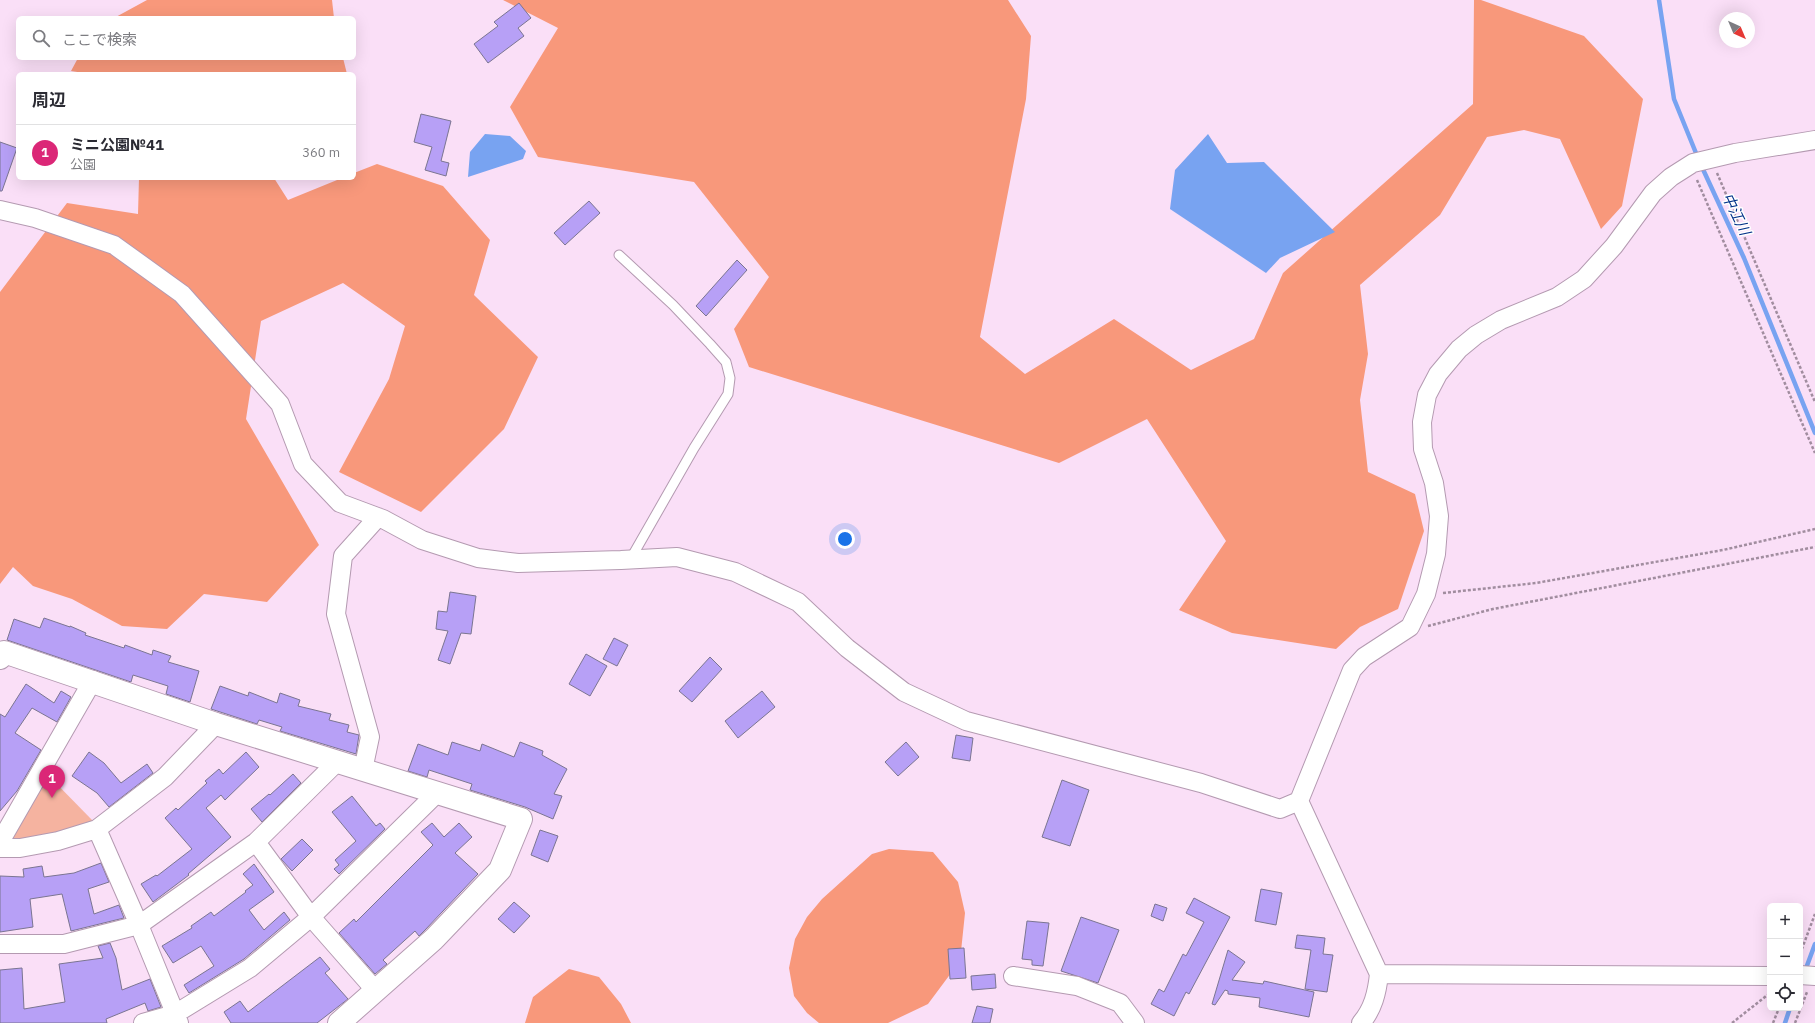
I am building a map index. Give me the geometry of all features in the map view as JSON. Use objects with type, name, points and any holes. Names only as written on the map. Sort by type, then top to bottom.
[{"type":"street","points":[[0,210],[35,218],[114,245],[182,294],[280,404],[303,464],[340,503],[378,517],[422,540],[478,558],[518,563],[630,560],[677,557],[735,572],[798,602],[847,648],[904,692],[966,721],[1201,784],[1280,809],[1299,801],[1352,670],[1364,657],[1410,626],[1426,594],[1436,554],[1439,516],[1434,483],[1423,449],[1422,422],[1427,395],[1438,374],[1460,349],[1476,335],[1501,320],[1557,296],[1584,279],[1614,246],[1653,193],[1671,177],[1700,162],[1815,140]]},
{"type":"street","points":[[363,770],[370,737],[336,614],[343,556],[378,517]]},
{"type":"street","points":[[0,658],[4,652],[93,680],[216,724],[521,819],[500,870],[434,938],[339,1023]]},
{"type":"street","points":[[0,842],[93,680]]},
{"type":"street","points":[[0,848],[20,848],[58,841],[97,829],[165,777],[216,724]]},
{"type":"street","points":[[0,944],[64,944],[139,924],[256,842],[337,762]]},
{"type":"street","points":[[143,1023],[177,1019],[250,968],[311,917],[437,793]]},
{"type":"street","points":[[1299,801],[1379,974],[1377,992],[1368,1014],[1360,1023]]},
{"type":"street","points":[[97,829],[139,924],[177,1019]]},
{"type":"street","points":[[256,842],[311,917],[376,991]]},
{"type":"street","points":[[1379,974],[1767,976]]},
{"type":"street","points":[[1013,976],[1077,986],[1120,1004],[1135,1023]]},
{"type":"lane","points":[[619,255],[673,305],[710,344],[726,362],[730,378],[728,394],[694,448],[630,560]]},
{"type":"path","points":[[1700,162],[1815,402]]},
{"type":"path","points":[[1700,162],[1815,454]]},
{"type":"path","points":[[1426,594],[1536,583],[1723,550],[1815,529]]},
{"type":"path","points":[[1410,626],[1426,626],[1493,609],[1815,547]]},
{"type":"path","points":[[1803,946],[1815,914]]},
{"type":"path","points":[[1795,1023],[1810,976]]},
{"type":"path","points":[[1732,1023],[1767,994]]},
{"type":"path","points":[[1773,1023],[1778,1011]]},
{"type":"shaded area","points":[[147,0],[332,0],[334,16],[118,16]]},
{"type":"shaded area","points":[[503,0],[1008,0],[1031,36],[1026,99],[980,337],[1025,374],[1114,319],[1191,370],[1254,339],[1283,273],[1473,104],[1474,0],[1481,0],[1584,36],[1643,99],[1622,206],[1601,229],[1560,139],[1524,130],[1487,137],[1440,215],[1360,285],[1368,354],[1360,400],[1368,472],[1415,494],[1424,531],[1398,609],[1360,627],[1336,649],[1232,633],[1179,610],[1226,541],[1147,419],[1059,463],[749,367],[734,329],[769,277],[694,182],[538,157],[510,107],[558,28]]},
{"type":"shaded area","points":[[77,60],[344,60],[346,72],[77,72],[71,71]]},
{"type":"shaded area","points":[[377,164],[443,186],[490,240],[474,295],[538,357],[504,429],[421,512],[339,472],[389,379],[405,326],[343,283],[261,321],[246,419],[319,545],[267,602],[204,594],[167,629],[122,626],[72,599],[33,586],[13,567],[0,584],[0,292],[67,203],[138,214],[139,180],[275,180],[288,200],[337,180],[356,180],[356,172]]},
{"type":"shaded area","points":[[48,775],[93,821],[62,834],[14,843],[8,835]]},
{"type":"shaded area","points":[[889,849],[933,852],[958,882],[965,913],[960,961],[928,1004],[888,1023],[819,1023],[807,1013],[794,996],[789,968],[795,939],[807,917],[822,899],[872,854]]},
{"type":"shaded area","points":[[569,969],[599,977],[621,1004],[631,1023],[525,1023],[533,997]]},
{"type":"water","points":[[485,134],[510,136],[526,151],[523,159],[468,177],[470,152]]},
{"type":"water","points":[[1208,134],[1227,163],[1264,162],[1335,232],[1280,258],[1266,273],[1170,209],[1175,170]]},
{"type":"building","points":[[519,3],[531,18],[518,28],[524,36],[488,63],[474,44],[498,26],[494,22]]},
{"type":"building","points":[[421,114],[451,121],[441,161],[449,163],[446,176],[425,170],[432,147],[414,142]]},
{"type":"building","points":[[0,142],[16,148],[16,151],[2,191],[0,191]]},
{"type":"building","points":[[589,201],[600,213],[565,245],[554,233]]},
{"type":"building","points":[[737,260],[747,270],[706,316],[696,306]]},
{"type":"building","points":[[450,592],[476,596],[471,634],[461,633],[450,664],[438,660],[448,631],[436,629],[438,611],[447,612]]},
{"type":"building","points":[[44,618],[70,626],[86,633],[85,635],[124,648],[125,645],[152,655],[153,650],[171,656],[168,662],[199,671],[190,702],[166,694],[168,686],[133,675],[131,682],[7,640],[14,619],[40,628]]},
{"type":"building","points":[[614,638],[628,645],[617,666],[603,659]]},
{"type":"building","points":[[586,654],[607,666],[590,696],[569,684]]},
{"type":"building","points":[[710,657],[722,669],[692,702],[679,691]]},
{"type":"building","points":[[26,684],[54,703],[61,691],[71,697],[57,722],[32,708],[15,733],[41,750],[17,791],[0,811],[0,714],[5,717]]},
{"type":"building","points":[[220,686],[248,696],[249,692],[277,703],[280,693],[300,700],[298,706],[331,714],[329,720],[349,725],[347,732],[359,735],[356,754],[280,731],[282,727],[259,720],[257,724],[211,709]]},
{"type":"building","points":[[762,691],[775,707],[738,738],[725,721]]},
{"type":"building","points":[[956,735],[973,738],[970,761],[952,758]]},
{"type":"building","points":[[452,742],[480,751],[482,744],[514,757],[520,742],[543,751],[542,755],[567,769],[554,794],[562,796],[553,819],[525,807],[470,790],[472,784],[429,770],[427,777],[408,771],[418,744],[448,755]]},
{"type":"building","points":[[906,742],[919,757],[898,776],[885,762]]},
{"type":"building","points":[[89,752],[104,763],[121,783],[147,764],[153,773],[109,807],[97,793],[72,776]]},
{"type":"building","points":[[246,752],[259,767],[225,800],[221,795],[206,808],[231,837],[188,874],[189,875],[153,902],[141,884],[156,875],[157,876],[192,849],[165,818],[176,808],[178,810],[207,783],[205,781],[219,769],[223,774]]},
{"type":"building","points":[[293,774],[301,783],[262,822],[251,809],[269,794],[270,795]]},
{"type":"building","points":[[1062,780],[1089,790],[1070,846],[1042,837]]},
{"type":"building","points":[[352,796],[376,826],[380,823],[385,829],[339,874],[334,869],[339,865],[335,860],[356,841],[332,812]]},
{"type":"building","points":[[432,823],[444,837],[459,823],[472,837],[455,853],[478,874],[419,936],[415,931],[383,960],[387,964],[375,974],[339,933],[354,919],[356,922],[433,845],[421,832]]},
{"type":"building","points":[[540,830],[558,836],[548,862],[531,855]]},
{"type":"building","points":[[302,839],[313,850],[292,871],[281,859]]},
{"type":"building","points":[[101,863],[109,882],[88,889],[94,914],[119,905],[124,918],[71,931],[62,894],[30,899],[33,927],[0,932],[0,876],[24,877],[23,869],[42,866],[44,877],[74,873]]},
{"type":"building","points":[[254,864],[274,892],[249,910],[264,930],[284,912],[290,920],[244,959],[189,993],[184,985],[214,966],[201,946],[173,963],[162,946],[192,928],[191,926],[211,912],[214,916],[246,892],[245,891],[253,885],[243,874]]},
{"type":"building","points":[[1261,889],[1282,893],[1276,925],[1255,921]]},
{"type":"building","points":[[1194,898],[1230,917],[1189,994],[1186,992],[1174,1016],[1151,1004],[1159,989],[1164,992],[1183,954],[1186,956],[1204,922],[1186,913]]},
{"type":"building","points":[[514,902],[530,916],[514,933],[498,919]]},
{"type":"building","points":[[1155,904],[1167,908],[1163,921],[1151,916]]},
{"type":"building","points":[[1081,917],[1119,930],[1098,983],[1061,971]]},
{"type":"building","points":[[1027,921],[1049,923],[1043,966],[1032,965],[1032,960],[1022,959]]},
{"type":"building","points":[[1297,935],[1325,938],[1323,954],[1333,955],[1327,992],[1305,989],[1311,950],[1295,948]]},
{"type":"building","points":[[110,943],[116,958],[122,990],[150,979],[161,1007],[148,1011],[145,1003],[106,1019],[107,1023],[0,1023],[0,970],[22,968],[24,1009],[65,1002],[59,964],[103,958],[98,946]]},
{"type":"building","points":[[964,948],[966,978],[950,979],[948,949]]},
{"type":"building","points":[[1228,950],[1245,962],[1232,980],[1263,984],[1264,981],[1314,992],[1309,1017],[1259,1007],[1260,998],[1228,994],[1228,991],[1225,990],[1215,1005],[1212,1004]]},
{"type":"building","points":[[320,957],[330,969],[325,973],[348,999],[317,1023],[231,1023],[224,1012],[240,1001],[248,1012]]},
{"type":"building","points":[[995,974],[996,988],[972,990],[971,976]]},
{"type":"building","points":[[977,1006],[993,1009],[990,1023],[972,1023]]},
{"type":"waterway","name":"中江川","points":[[1659,0],[1674,99],[1698,158]]},
{"type":"waterway","name":"中江川","points":[[1701,165],[1744,258],[1815,433]]},
{"type":"waterway","name":"中江川","points":[[1805,971],[1815,944]]},
{"type":"waterway","name":"中江川","points":[[1785,1023],[1789,1011]]},
{"type":"place","name":"ミニ公園№41","points":[[52,798]]}]
